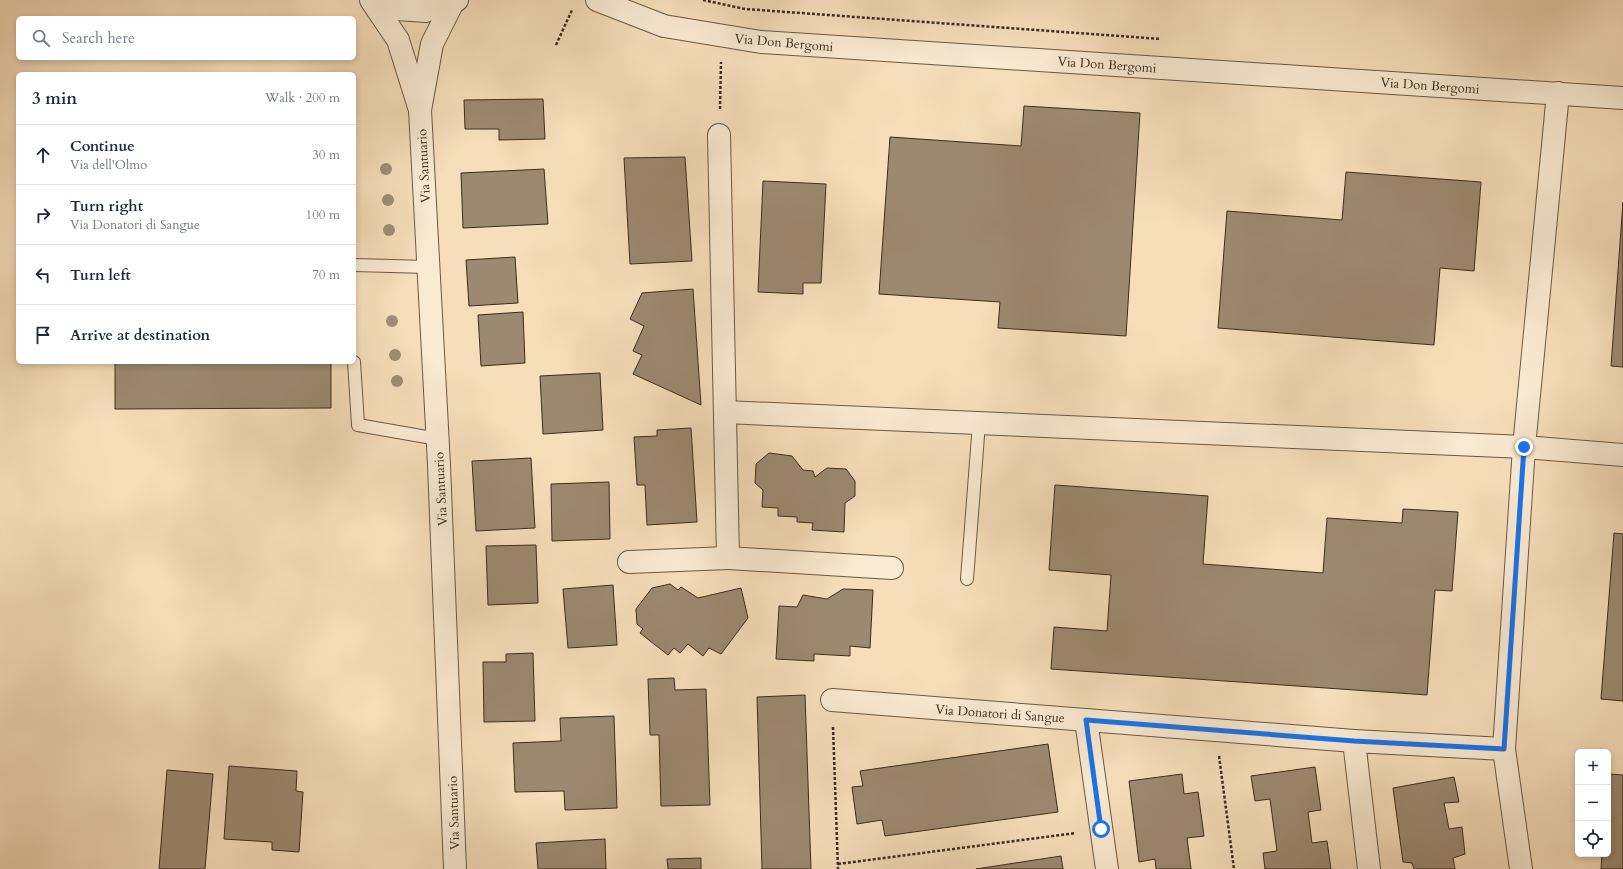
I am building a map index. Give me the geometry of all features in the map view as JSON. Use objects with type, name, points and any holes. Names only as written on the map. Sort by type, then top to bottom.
[{"type":"street","name":"Via Santuario","points":[[371,0],[398,40],[420,110]]},
{"type":"street","points":[[374,0],[397,9],[426,11],[455,1]]},
{"type":"street","name":"Via Don Bergomi","points":[[597,0],[664,26],[761,42],[1623,98]]},
{"type":"street","name":"Via Santuario","points":[[455,1],[432,44],[420,110],[438,439],[455,869]]},
{"type":"street","points":[[1521,869],[1504,749],[1524,447],[1558,93]]},
{"type":"street","points":[[719,135],[728,558]]},
{"type":"street","points":[[725,412],[1524,447],[1623,455]]},
{"type":"street","points":[[629,562],[728,558],[892,568]]},
{"type":"street","name":"Via Donatori di Sangue","points":[[832,700],[1354,741],[1504,749]]},
{"type":"street","points":[[1086,720],[1107,869]]},
{"type":"street","points":[[1354,741],[1370,869]]},
{"type":"lane","points":[[356,265],[428,267]]},
{"type":"lane","points":[[354,364],[358,425],[438,439]]},
{"type":"lane","points":[[967,579],[979,423]]},
{"type":"path","points":[[556,45],[573,6]]},
{"type":"path","points":[[719,135],[722,55]]},
{"type":"path","points":[[832,700],[838,869]]},
{"type":"path","points":[[1215,730],[1234,869]]},
{"type":"path","points":[[838,864],[1101,829]]},
{"type":"building","points":[[543,99],[545,139],[499,140],[499,129],[465,129],[464,100]]},
{"type":"building","points":[[1024,106],[1140,113],[1126,336],[998,328],[1000,302],[879,294],[890,137],[1021,146]]},
{"type":"building","points":[[685,157],[692,261],[630,264],[624,158]]},
{"type":"building","points":[[544,169],[548,224],[463,228],[461,173]]},
{"type":"building","points":[[1346,172],[1481,182],[1474,271],[1440,268],[1434,345],[1218,328],[1227,211],[1342,220]]},
{"type":"building","points":[[763,181],[826,184],[821,283],[803,283],[803,294],[758,292]]},
{"type":"building","points":[[1623,202],[1623,367],[1611,366]]},
{"type":"building","points":[[515,257],[518,303],[469,306],[466,260]]},
{"type":"building","points":[[693,289],[701,405],[633,374],[642,355],[633,351],[644,326],[630,319],[642,293]]},
{"type":"building","points":[[523,312],[525,363],[481,366],[478,315]]},
{"type":"building","points":[[115,364],[331,364],[331,408],[115,409]]},
{"type":"building","points":[[600,373],[603,430],[543,434],[540,376]]},
{"type":"building","points":[[691,428],[697,522],[647,525],[645,485],[637,485],[634,437],[657,436],[657,430]]},
{"type":"building","points":[[769,453],[792,456],[803,470],[813,471],[815,477],[827,468],[846,469],[855,481],[855,496],[845,503],[844,532],[812,530],[813,523],[797,522],[797,517],[778,516],[778,508],[762,507],[763,490],[755,483],[756,464]]},
{"type":"building","points":[[531,458],[535,528],[476,531],[472,461]]},
{"type":"building","points":[[609,482],[610,539],[552,541],[551,484]]},
{"type":"building","points":[[1055,485],[1208,496],[1203,564],[1323,573],[1327,518],[1402,523],[1403,509],[1458,512],[1452,591],[1435,590],[1427,695],[1051,669],[1054,627],[1107,631],[1111,575],[1049,570]]},
{"type":"building","points":[[1614,533],[1623,534],[1623,701],[1601,699]]},
{"type":"building","points":[[536,545],[538,603],[488,605],[486,546]]},
{"type":"building","points":[[670,584],[678,590],[681,587],[698,598],[741,588],[748,618],[721,654],[709,648],[703,656],[688,644],[680,653],[674,648],[668,655],[640,633],[643,629],[637,624],[636,609],[652,588]]},
{"type":"building","points":[[613,585],[617,645],[568,648],[563,589]]},
{"type":"building","points":[[843,589],[873,590],[870,648],[850,646],[850,656],[814,654],[814,661],[776,659],[779,606],[797,607],[803,595],[827,599]]},
{"type":"building","points":[[533,653],[535,721],[484,722],[483,662],[506,662],[506,654]]},
{"type":"building","points":[[674,678],[675,690],[706,689],[710,805],[661,806],[659,735],[650,735],[648,679]]},
{"type":"building","points":[[805,695],[811,869],[762,869],[757,697]]},
{"type":"building","points":[[614,716],[617,808],[565,810],[564,791],[515,792],[513,743],[561,741],[560,718]]},
{"type":"building","points":[[1048,744],[1058,812],[885,836],[882,820],[857,824],[852,787],[863,786],[860,771]]},
{"type":"building","points":[[229,766],[297,771],[296,791],[303,792],[299,852],[272,850],[272,842],[224,839]]},
{"type":"building","points":[[1315,767],[1321,810],[1308,812],[1312,843],[1327,841],[1331,869],[1265,869],[1263,853],[1277,851],[1270,799],[1255,801],[1251,776]]},
{"type":"building","points":[[167,770],[213,774],[205,869],[159,869]]},
{"type":"building","points":[[1182,774],[1184,794],[1198,792],[1204,836],[1187,838],[1191,869],[1156,869],[1155,859],[1139,862],[1129,781]]},
{"type":"building","points":[[1611,774],[1623,775],[1623,869],[1601,869],[1602,857],[1611,857]]},
{"type":"building","points":[[1454,777],[1459,802],[1444,803],[1449,829],[1462,827],[1465,854],[1453,858],[1455,869],[1414,869],[1412,863],[1403,862],[1393,788]]},
{"type":"building","points":[[605,839],[606,869],[538,869],[536,843]]},
{"type":"building","points":[[1061,856],[1063,869],[976,869]]},
{"type":"building","points":[[701,858],[701,869],[668,869],[667,859]]},
{"type":"route","points":[[1101,829],[1086,720],[1354,741],[1504,749],[1524,447]]}]
